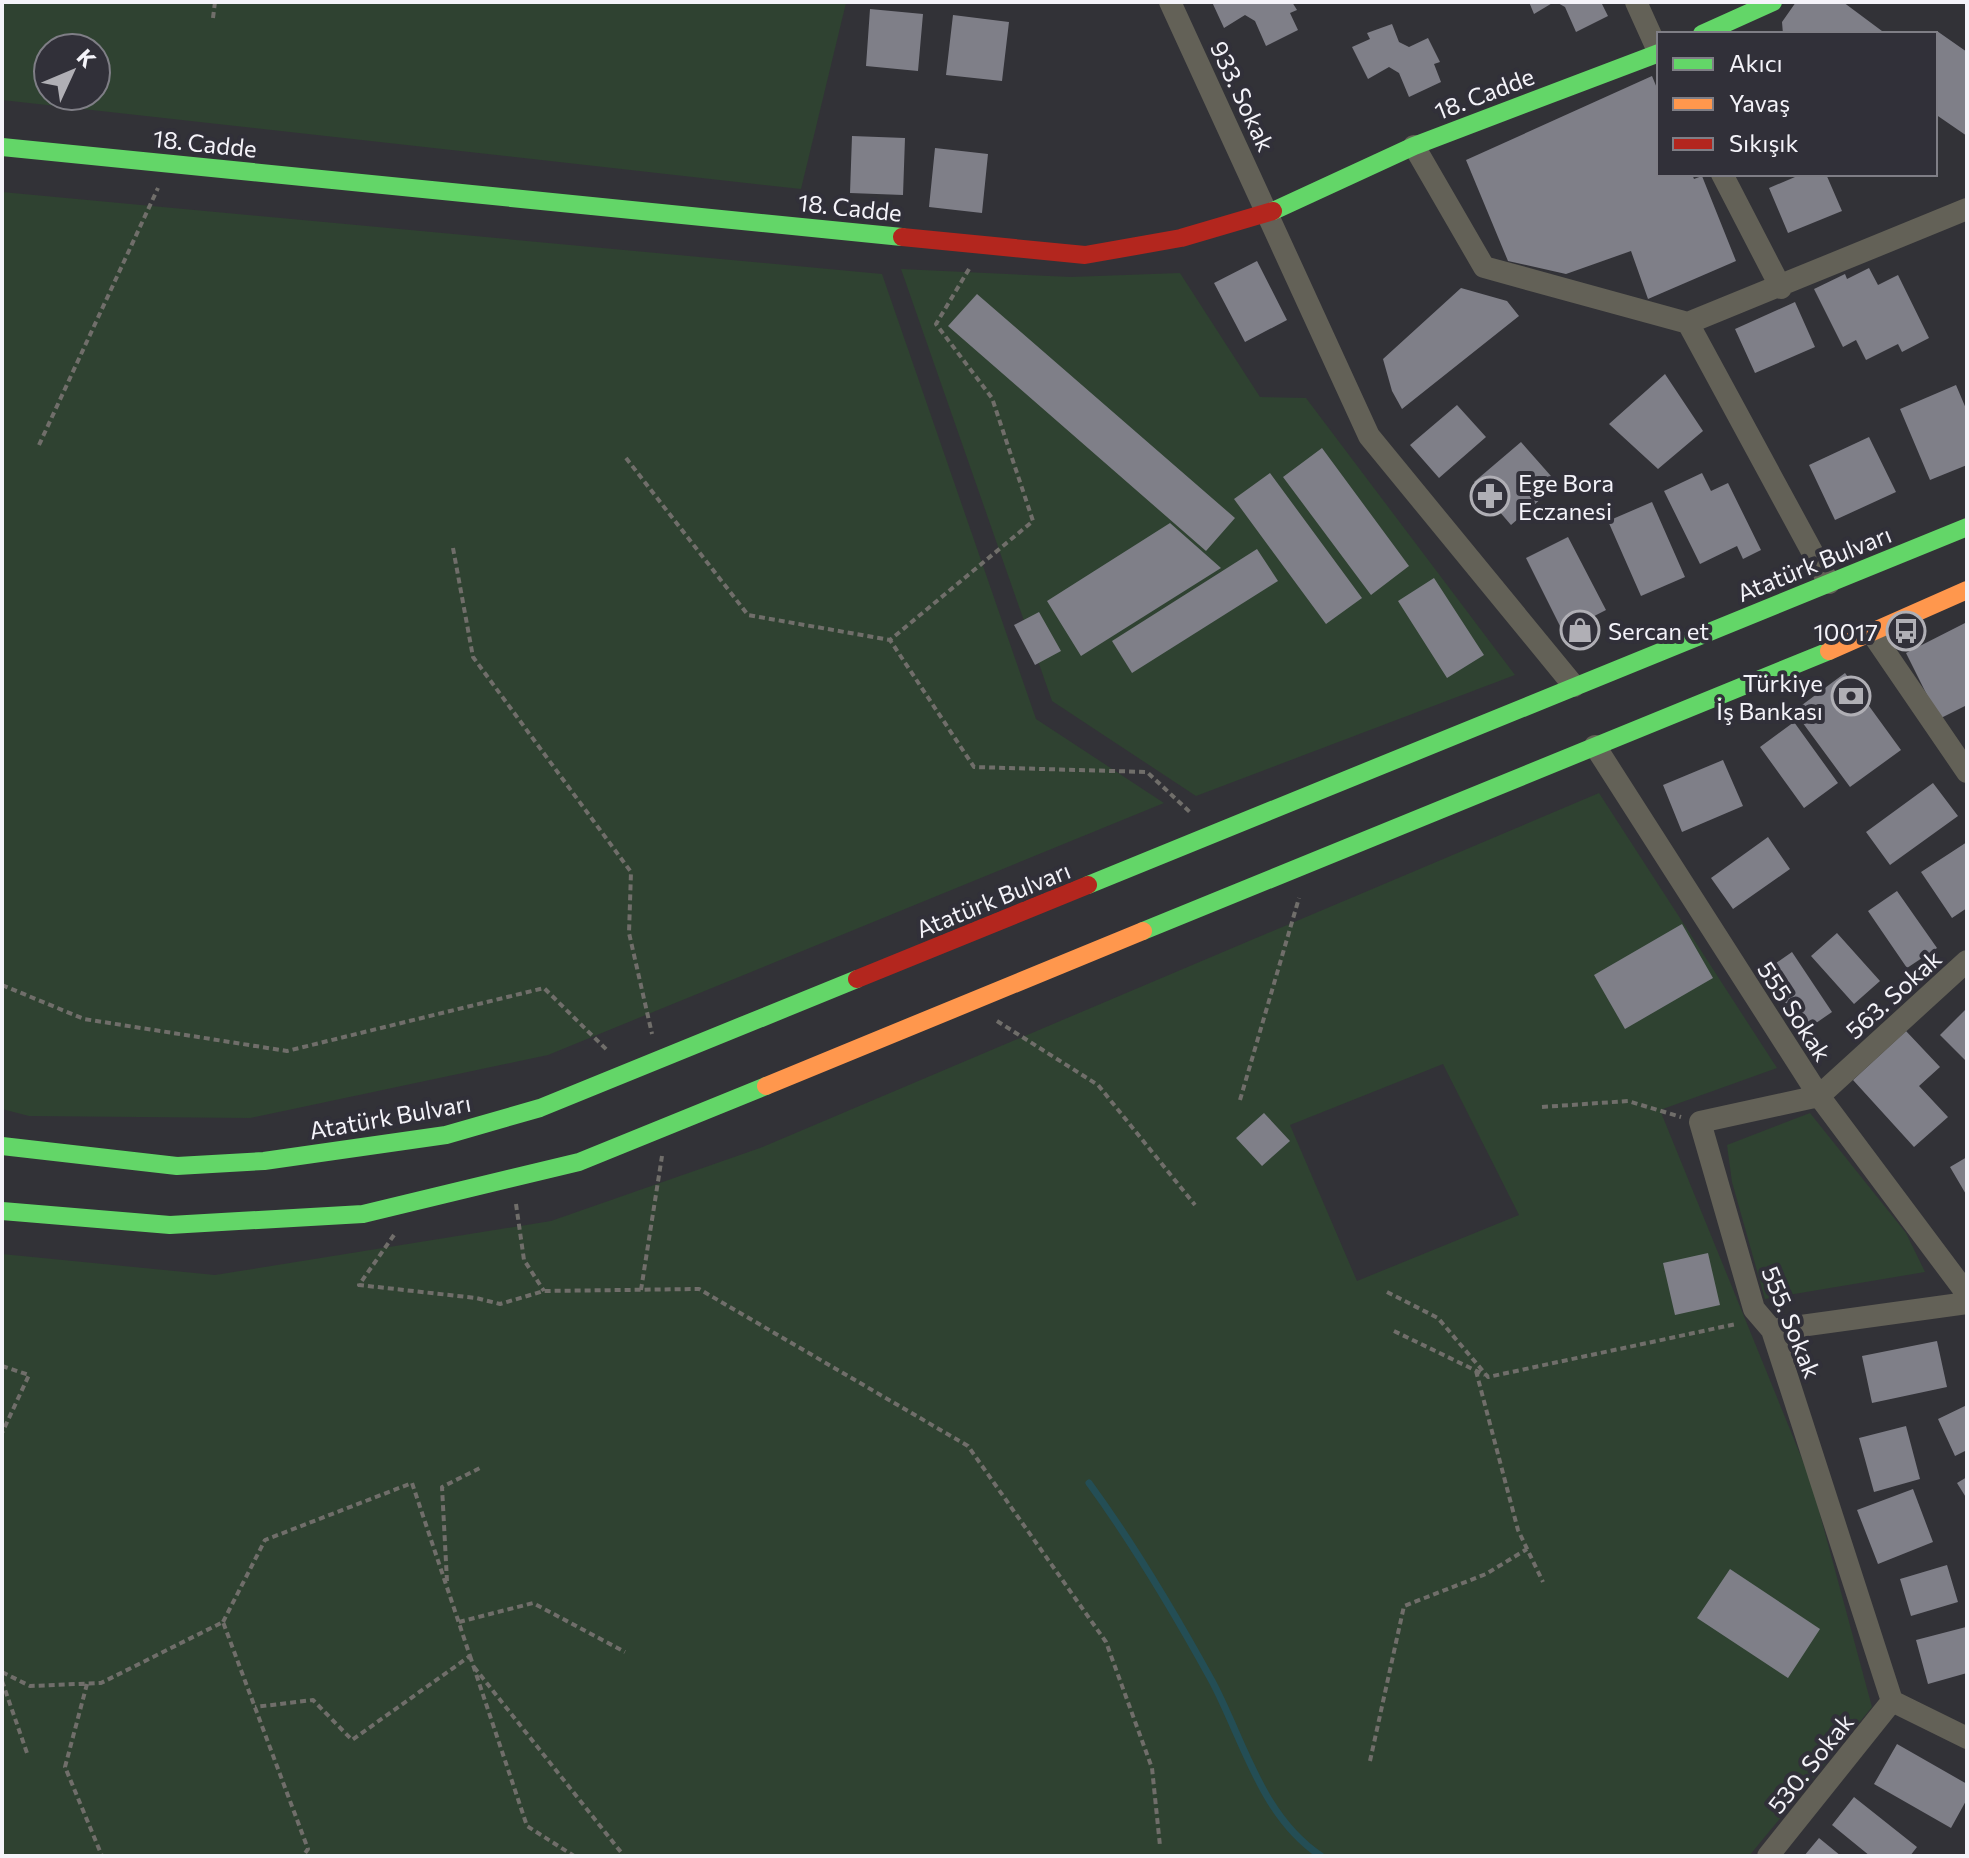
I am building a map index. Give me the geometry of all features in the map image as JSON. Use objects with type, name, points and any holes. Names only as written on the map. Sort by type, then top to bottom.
[{"type":"main road","points":[[1706,32],[1773,2]]},
{"type":"main road","name":"18. Cadde","points":[[2,147],[1085,255],[1181,238],[1270,213],[1414,146],[1657,54]]},
{"type":"main road","name":"Atatürk Bulvarı","points":[[2,1146],[177,1166],[264,1161],[446,1135],[540,1108],[1967,527]]},
{"type":"main road","points":[[2,1211],[170,1225],[363,1214],[579,1162],[1872,633],[1967,590]]},
{"type":"street","name":"933. Sokak","points":[[1170,2],[1270,213],[1369,436],[1574,686]]},
{"type":"street","points":[[1636,2],[1657,49]]},
{"type":"street","points":[[1414,146],[1484,267],[1688,323],[1781,288],[1967,209]]},
{"type":"street","points":[[1723,176],[1781,288]]},
{"type":"street","points":[[1688,323],[1829,583]]},
{"type":"street","points":[[1872,633],[1967,772]]},
{"type":"street","name":"555 Sokak","points":[[1595,746],[1819,1096],[1967,1294]]},
{"type":"street","name":"563. Sokak","points":[[1819,1096],[1967,961]]},
{"type":"street","points":[[1700,1122],[1819,1096]]},
{"type":"street","name":"555. Sokak","points":[[1700,1122],[1754,1309],[1767,1324],[1892,1701]]},
{"type":"street","points":[[1767,1324],[1967,1303]]},
{"type":"street","points":[[1892,1701],[1967,1738]]},
{"type":"street","name":"530. Sokak","points":[[1768,1856],[1892,1701]]},
{"type":"path","points":[[213,18],[215,2]]},
{"type":"path","points":[[39,445],[169,164]]},
{"type":"path","points":[[890,640],[1033,521],[992,398],[936,324],[984,245]]},
{"type":"path","points":[[626,458],[748,615],[890,640],[974,767],[1147,772],[1214,834]]},
{"type":"path","points":[[453,548],[473,657],[631,872],[629,933],[658,1060]]},
{"type":"path","points":[[1240,1100],[1309,863]]},
{"type":"path","points":[[2,985],[84,1019],[287,1051],[544,988],[629,1072]]},
{"type":"path","points":[[968,1003],[1098,1085],[1195,1205]]},
{"type":"path","points":[[1542,1107],[1628,1101],[1700,1122]]},
{"type":"path","points":[[641,1290],[666,1126]]},
{"type":"path","points":[[513,1177],[524,1260],[544,1291]]},
{"type":"path","points":[[419,1200],[359,1285],[476,1298],[500,1304],[544,1291],[699,1289],[968,1446],[1106,1642],[1152,1768],[1160,1846]]},
{"type":"path","points":[[1387,1292],[1438,1318],[1488,1377]]},
{"type":"path","points":[[1394,1331],[1488,1377],[1767,1324]]},
{"type":"path","points":[[2,1366],[29,1375],[2,1433]]},
{"type":"path","points":[[1476,1371],[1518,1530],[1543,1582]]},
{"type":"path","points":[[447,1588],[442,1487],[480,1468]]},
{"type":"path","points":[[2,1672],[30,1686],[101,1683],[223,1622],[265,1540],[412,1483],[527,1826],[574,1856]]},
{"type":"path","points":[[1370,1761],[1404,1606],[1486,1574],[1527,1549]]},
{"type":"path","points":[[459,1622],[533,1603],[625,1652]]},
{"type":"path","points":[[223,1622],[308,1849],[303,1856]]},
{"type":"path","points":[[255,1707],[313,1700],[352,1740],[470,1656]]},
{"type":"path","points":[[474,1667],[624,1856]]},
{"type":"path","points":[[2,1681],[27,1753]]},
{"type":"path","points":[[87,1684],[65,1767],[102,1856]]},
{"type":"green space","points":[[2,2],[846,3],[801,189],[110,112],[112,32],[32,32],[32,103],[2,100]]},
{"type":"green space","points":[[2,192],[882,274],[1036,719],[1164,803],[548,1055],[250,1118],[29,1116],[2,1109]]},
{"type":"green space","points":[[901,269],[1071,277],[1180,273],[1260,397],[1306,398],[1515,675],[1196,796],[1052,701]]},
{"type":"green space","points":[[1599,793],[1777,1068],[1660,1110],[1811,1481],[1872,1707],[1749,1856],[2,1856],[2,1254],[215,1275],[551,1221],[760,1148]],"holes":[[[1443,1064],[1519,1215],[1357,1281],[1290,1125]]]},
{"type":"green space","points":[[1810,1113],[1906,1233],[1925,1272],[1765,1299],[1732,1182],[1727,1145]]},
{"type":"building","points":[[1212,2],[1292,2],[1297,10],[1290,13],[1298,30],[1266,46],[1255,21],[1245,15],[1224,28]]},
{"type":"building","points":[[1529,2],[1554,2],[1534,14]]},
{"type":"building","points":[[1556,2],[1601,2],[1608,16],[1576,32],[1565,7]]},
{"type":"building","points":[[1796,2],[1843,2],[1883,32],[1783,32],[1782,22]]},
{"type":"building","points":[[870,9],[923,14],[918,71],[866,66]]},
{"type":"building","points":[[953,15],[1009,22],[1002,81],[946,75]]},
{"type":"building","points":[[1392,24],[1399,42],[1409,47],[1428,38],[1440,62],[1434,64],[1441,82],[1409,97],[1399,73],[1389,67],[1368,79],[1352,47],[1370,39],[1367,33]]},
{"type":"building","points":[[1937,32],[1967,52],[1967,136],[1937,115]]},
{"type":"building","points":[[1652,76],[1657,88],[1657,176],[1693,176],[1694,179],[1702,176],[1736,261],[1648,299],[1631,251],[1566,274],[1508,261],[1466,160]]},
{"type":"building","points":[[852,136],[905,138],[903,195],[850,193]]},
{"type":"building","points":[[935,148],[988,154],[982,213],[929,207]]},
{"type":"building","points":[[1797,176],[1827,176],[1842,211],[1788,233],[1769,188]]},
{"type":"building","points":[[1257,261],[1287,320],[1245,342],[1214,283]]},
{"type":"building","points":[[1869,268],[1878,285],[1898,275],[1929,338],[1902,352],[1898,344],[1866,360],[1856,340],[1843,347],[1814,289],[1845,274],[1847,279]]},
{"type":"building","points":[[1461,288],[1507,301],[1519,316],[1402,409],[1392,391],[1383,359]]},
{"type":"building","points":[[977,294],[1235,518],[1206,551],[948,326]]},
{"type":"building","points":[[1795,302],[1815,347],[1755,373],[1735,329]]},
{"type":"building","points":[[1665,374],[1703,431],[1658,469],[1609,424]]},
{"type":"building","points":[[1956,385],[1967,411],[1967,465],[1930,480],[1900,409]]},
{"type":"building","points":[[1457,405],[1486,437],[1439,478],[1410,445]]},
{"type":"building","points":[[1869,437],[1896,492],[1835,520],[1809,465]]},
{"type":"building","points":[[1521,442],[1558,484],[1511,525],[1474,482]]},
{"type":"building","points":[[1322,448],[1409,566],[1371,595],[1283,477]]},
{"type":"building","points":[[1270,473],[1362,598],[1326,624],[1234,499]]},
{"type":"building","points":[[1702,473],[1711,491],[1728,483],[1761,550],[1743,559],[1737,546],[1700,564],[1664,491]]},
{"type":"building","points":[[1652,502],[1685,577],[1641,596],[1608,521]]},
{"type":"building","points":[[1170,523],[1221,568],[1081,656],[1047,601]]},
{"type":"building","points":[[1568,537],[1606,610],[1563,632],[1526,558]]},
{"type":"building","points":[[1257,549],[1278,581],[1132,673],[1112,641]]},
{"type":"building","points":[[1434,578],[1484,655],[1447,678],[1398,601]]},
{"type":"building","points":[[1039,612],[1061,651],[1035,665],[1014,625]]},
{"type":"building","points":[[1967,622],[1967,705],[1939,719],[1906,653]]},
{"type":"building","points":[[1845,673],[1901,750],[1850,787],[1794,711]]},
{"type":"building","points":[[1794,722],[1838,783],[1804,808],[1760,747]]},
{"type":"building","points":[[1723,760],[1743,806],[1682,832],[1663,785]]},
{"type":"building","points":[[1933,783],[1958,816],[1890,865],[1866,832]]},
{"type":"building","points":[[1768,837],[1790,869],[1733,909],[1711,878]]},
{"type":"building","points":[[1967,842],[1967,908],[1952,918],[1921,872]]},
{"type":"building","points":[[1897,891],[1937,948],[1907,968],[1868,911]]},
{"type":"building","points":[[1682,924],[1713,978],[1625,1029],[1594,975]]},
{"type":"building","points":[[1837,933],[1880,981],[1854,1004],[1811,956]]},
{"type":"building","points":[[1792,952],[1832,1012],[1803,1032],[1763,972]]},
{"type":"building","points":[[1967,1008],[1967,1062],[1940,1035]]},
{"type":"building","points":[[1906,1031],[1940,1067],[1919,1086],[1948,1117],[1914,1147],[1853,1080]]},
{"type":"building","points":[[1264,1113],[1290,1141],[1262,1166],[1236,1138]]},
{"type":"building","points":[[1967,1157],[1967,1196],[1950,1167]]},
{"type":"building","points":[[1708,1253],[1720,1305],[1675,1315],[1663,1263]]},
{"type":"building","points":[[1937,1341],[1947,1387],[1872,1403],[1862,1356]]},
{"type":"building","points":[[1967,1405],[1967,1450],[1955,1456],[1938,1419]]},
{"type":"building","points":[[1906,1426],[1920,1479],[1874,1492],[1859,1438]]},
{"type":"building","points":[[1967,1477],[1967,1499],[1957,1483]]},
{"type":"building","points":[[1913,1489],[1933,1542],[1878,1564],[1857,1510]]},
{"type":"building","points":[[1947,1565],[1958,1602],[1911,1616],[1900,1579]]},
{"type":"building","points":[[1730,1569],[1820,1629],[1788,1678],[1697,1618]]},
{"type":"building","points":[[1966,1627],[1967,1673],[1928,1684],[1916,1640]]},
{"type":"building","points":[[1897,1744],[1967,1784],[1967,1799],[1951,1828],[1874,1784]]},
{"type":"building","points":[[1854,1797],[1917,1847],[1910,1856],[1870,1856],[1832,1825]]},
{"type":"building","points":[[1819,1838],[1841,1856],[1804,1856]]},
{"type":"waterway","points":[[1089,1483],[1138,1555],[1198,1655],[1269,1799],[1300,1839],[1321,1856]]},
{"type":"traffic: fast","points":[[1706,32],[1773,2]]},
{"type":"traffic: fast","points":[[1273,211],[1414,146],[1657,54]]},
{"type":"traffic: fast","points":[[2,147],[902,237]]},
{"type":"traffic: fast","points":[[1088,885],[1967,527]]},
{"type":"traffic: fast","points":[[1143,931],[1829,651]]},
{"type":"traffic: fast","points":[[2,1146],[177,1166],[264,1161],[446,1135],[540,1108],[857,979]]},
{"type":"traffic: fast","points":[[2,1211],[170,1225],[363,1214],[579,1162],[766,1086]]},
{"type":"traffic: slow","points":[[1829,651],[1967,590]]},
{"type":"traffic: slow","points":[[766,1086],[1143,931]]},
{"type":"traffic: jam","points":[[902,237],[1085,255],[1181,238],[1273,211]]},
{"type":"traffic: jam","points":[[857,979],[1088,885]]},
{"type":"place","name":"Ege Bora Eczanesi","points":[[1490,496]]},
{"type":"place","name":"Sercan et","points":[[1580,630]]},
{"type":"place","name":"10017","points":[[1906,631]]},
{"type":"place","name":"Türkiye İş Bankası","points":[[1851,696]]}]
